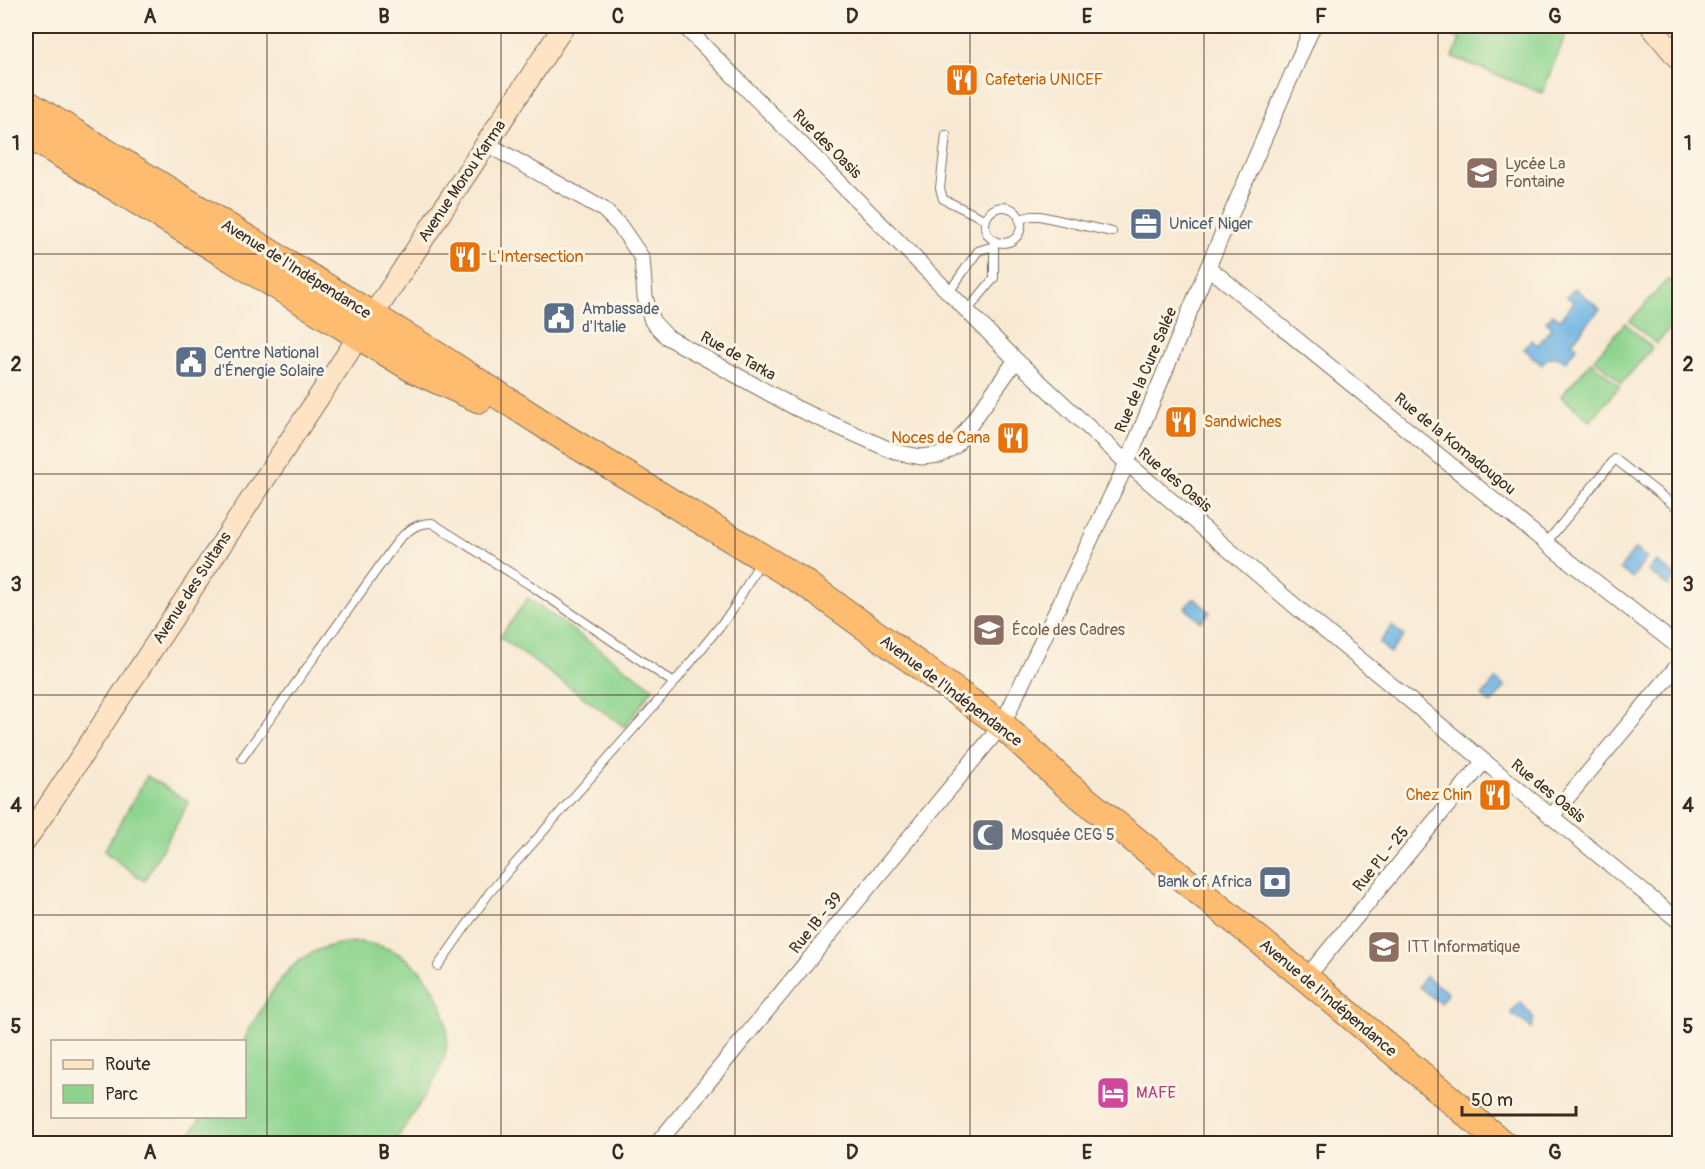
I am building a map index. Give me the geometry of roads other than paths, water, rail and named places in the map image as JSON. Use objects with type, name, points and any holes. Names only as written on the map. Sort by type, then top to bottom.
[{"type":"highway","name":"Avenue de l'Indépendance","points":[[26,103],[365,326]]},
{"type":"highway","name":"Avenue de l'Indépendance","points":[[26,133],[565,438],[806,584],[1002,725],[1094,807],[1306,978],[1503,1143]]},
{"type":"street","name":"Avenue Morou Karma","points":[[365,326],[564,26]]},
{"type":"street","name":"Rue des Oasis","points":[[684,26],[1016,360],[1126,463],[1301,611],[1680,922]]},
{"type":"street","name":"Rue de la Cure Salée","points":[[1002,725],[1126,463],[1313,26]]},
{"type":"street","points":[[1651,26],[1680,62]]},
{"type":"street","name":"Rue de Tarka","points":[[487,144],[603,209],[620,226],[642,258],[645,297],[652,321],[667,337],[796,408],[895,452],[921,457],[940,455],[955,446],[1016,360]]},
{"type":"street","name":"Rue de la Komadougou","points":[[1208,267],[1546,543],[1680,648]]},
{"type":"street","name":"Avenue des Sultans","points":[[26,840],[365,326]]},
{"type":"street","points":[[1551,817],[1680,663]]},
{"type":"street","name":"Rue IB - 39","points":[[657,1143],[1002,725]]},
{"type":"street","name":"Rue PL - 25","points":[[1306,978],[1484,761]]},
{"type":"lane","points":[[946,135],[939,188],[943,199],[986,220]]},
{"type":"lane","points":[[949,292],[978,251],[995,244],[1013,240],[1020,231],[1019,219],[1012,210],[1001,208],[990,212],[986,220],[987,234],[995,244],[994,278],[968,311]]},
{"type":"lane","points":[[1019,219],[1040,216],[1112,232]]},
{"type":"lane","points":[[1546,543],[1615,459],[1680,510]]},
{"type":"lane","points":[[242,758],[399,538],[413,526],[421,523],[432,523],[530,585],[674,683]]},
{"type":"lane","points":[[438,966],[490,892],[674,683],[732,611],[763,556]]},
{"type":"water","points":[[1575,288],[1600,309],[1572,342],[1577,347],[1565,362],[1559,358],[1550,357],[1542,365],[1524,349],[1531,340],[1538,345],[1552,327],[1546,322],[1553,314],[1560,319],[1574,302],[1567,297]]},
{"type":"water","points":[[1635,549],[1647,558],[1632,578],[1620,569]]},
{"type":"water","points":[[1656,561],[1676,576],[1668,586],[1648,571]]},
{"type":"water","points":[[1194,598],[1210,612],[1201,622],[1185,608]]},
{"type":"water","points":[[1392,626],[1404,636],[1390,653],[1379,643]]},
{"type":"water","points":[[1496,679],[1505,687],[1491,704],[1482,696]]},
{"type":"water","points":[[1425,976],[1448,993],[1440,1003],[1419,987]]},
{"type":"water","points":[[1520,1001],[1534,1018],[1532,1028],[1511,1013]]},
{"type":"place","name":"Cafeteria UNICEF","points":[[962,80]]},
{"type":"place","name":"Lycée La Fontaine","points":[[1482,173]]},
{"type":"place","name":"Unicef Niger","points":[[1146,224]]},
{"type":"place","name":"L'Intersection","points":[[465,257]]},
{"type":"place","name":"Ambassade d'Italie","points":[[559,318]]},
{"type":"place","name":"Centre National d'Énergie Solaire","points":[[191,362]]},
{"type":"place","name":"Sandwiches","points":[[1181,422]]},
{"type":"place","name":"Noces de Cana","points":[[1013,438]]},
{"type":"place","name":"École des Cadres","points":[[989,630]]},
{"type":"place","name":"Chez Chin","points":[[1495,795]]},
{"type":"place","name":"Mosquée CEG 5","points":[[988,835]]},
{"type":"place","name":"Bank of Africa","points":[[1275,882]]},
{"type":"place","name":"ITT Informatique","points":[[1384,947]]},
{"type":"place","name":"MAFE","points":[[1113,1093]]}]
